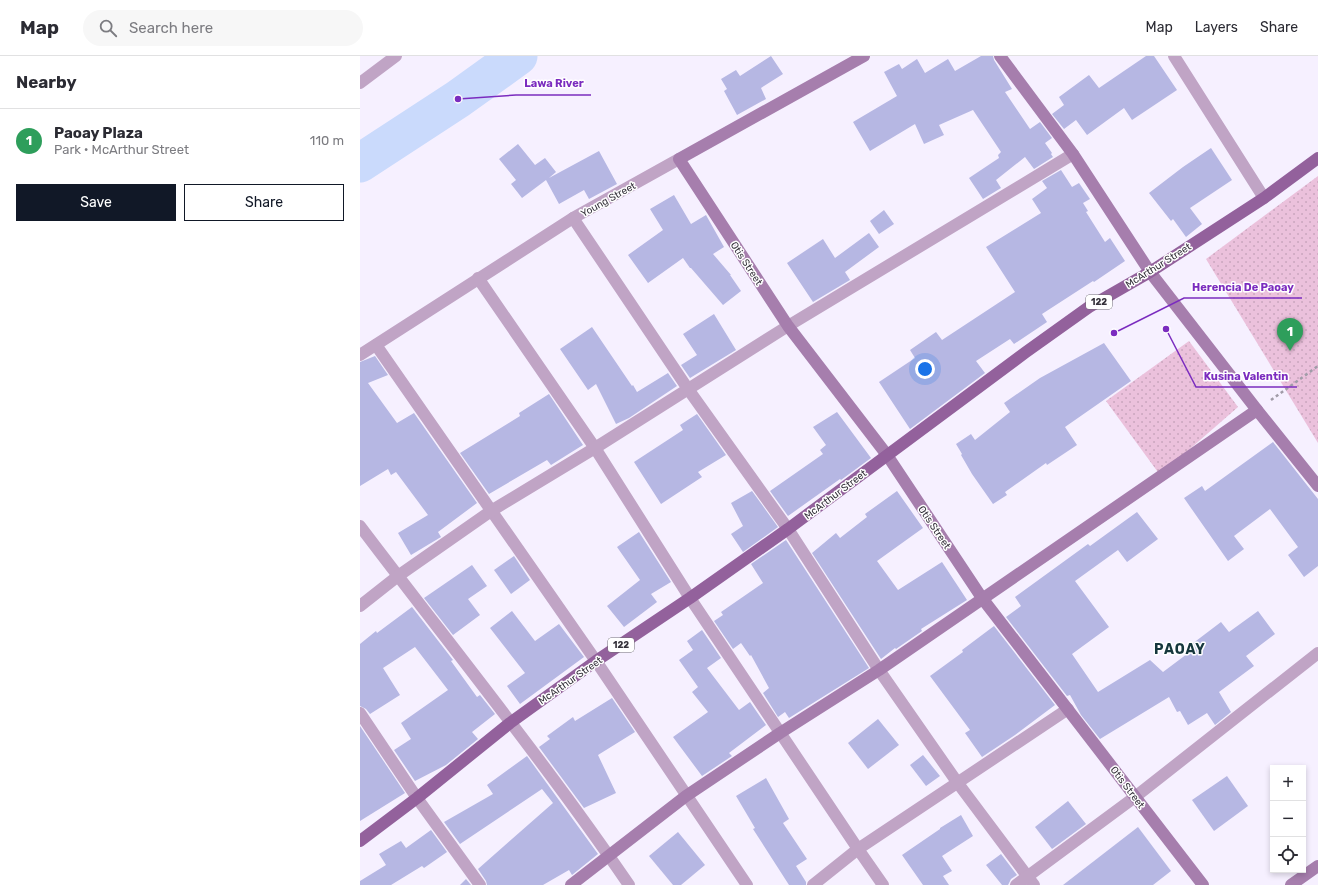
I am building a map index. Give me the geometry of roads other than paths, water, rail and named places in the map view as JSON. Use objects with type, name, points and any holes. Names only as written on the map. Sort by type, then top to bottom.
[{"type":"main road","name":"McArthur Street","points":[[360,842],[510,723],[596,661],[690,598],[788,528],[1057,330],[1089,308],[1150,272],[1264,198],[1318,158]]},
{"type":"street","points":[[360,83],[396,56]]},
{"type":"street","name":"Young Street","points":[[360,355],[573,218],[864,56]]},
{"type":"street","points":[[1000,56],[1073,154],[1150,272],[1318,486]]},
{"type":"street","points":[[1174,56],[1264,198]]},
{"type":"street","points":[[360,606],[398,576],[491,511],[595,448],[788,326],[1073,154]]},
{"type":"street","name":"Otis Street","points":[[679,159],[788,326],[887,455],[982,598],[1203,885]]},
{"type":"street","points":[[573,218],[688,389],[788,528],[879,670],[957,782],[1031,881]]},
{"type":"street","points":[[478,278],[595,448],[690,598],[883,885]]},
{"type":"street","points":[[376,345],[596,661],[747,885]]},
{"type":"street","points":[[572,885],[686,796],[780,733],[879,670],[1257,410]]},
{"type":"street","points":[[360,526],[510,723],[630,885]]},
{"type":"street","points":[[1016,885],[1031,881],[1318,653]]},
{"type":"street","points":[[813,885],[858,849],[1068,709]]},
{"type":"street","points":[[360,713],[417,798],[480,885]]},
{"type":"street","points":[[1291,885],[1318,866]]},
{"type":"waterway","points":[[360,163],[458,99],[518,56]]},
{"type":"place","name":"Lawa River","points":[[458,99]]},
{"type":"place","name":"Kusina Valentin","points":[[1166,329]]},
{"type":"place","name":"Herencia De Paoay","points":[[1114,333]]},
{"type":"place","name":"Paoay Plaza","points":[[1290,351]]},
{"type":"district","name":"PAOAY","points":[[1180,649]]}]
